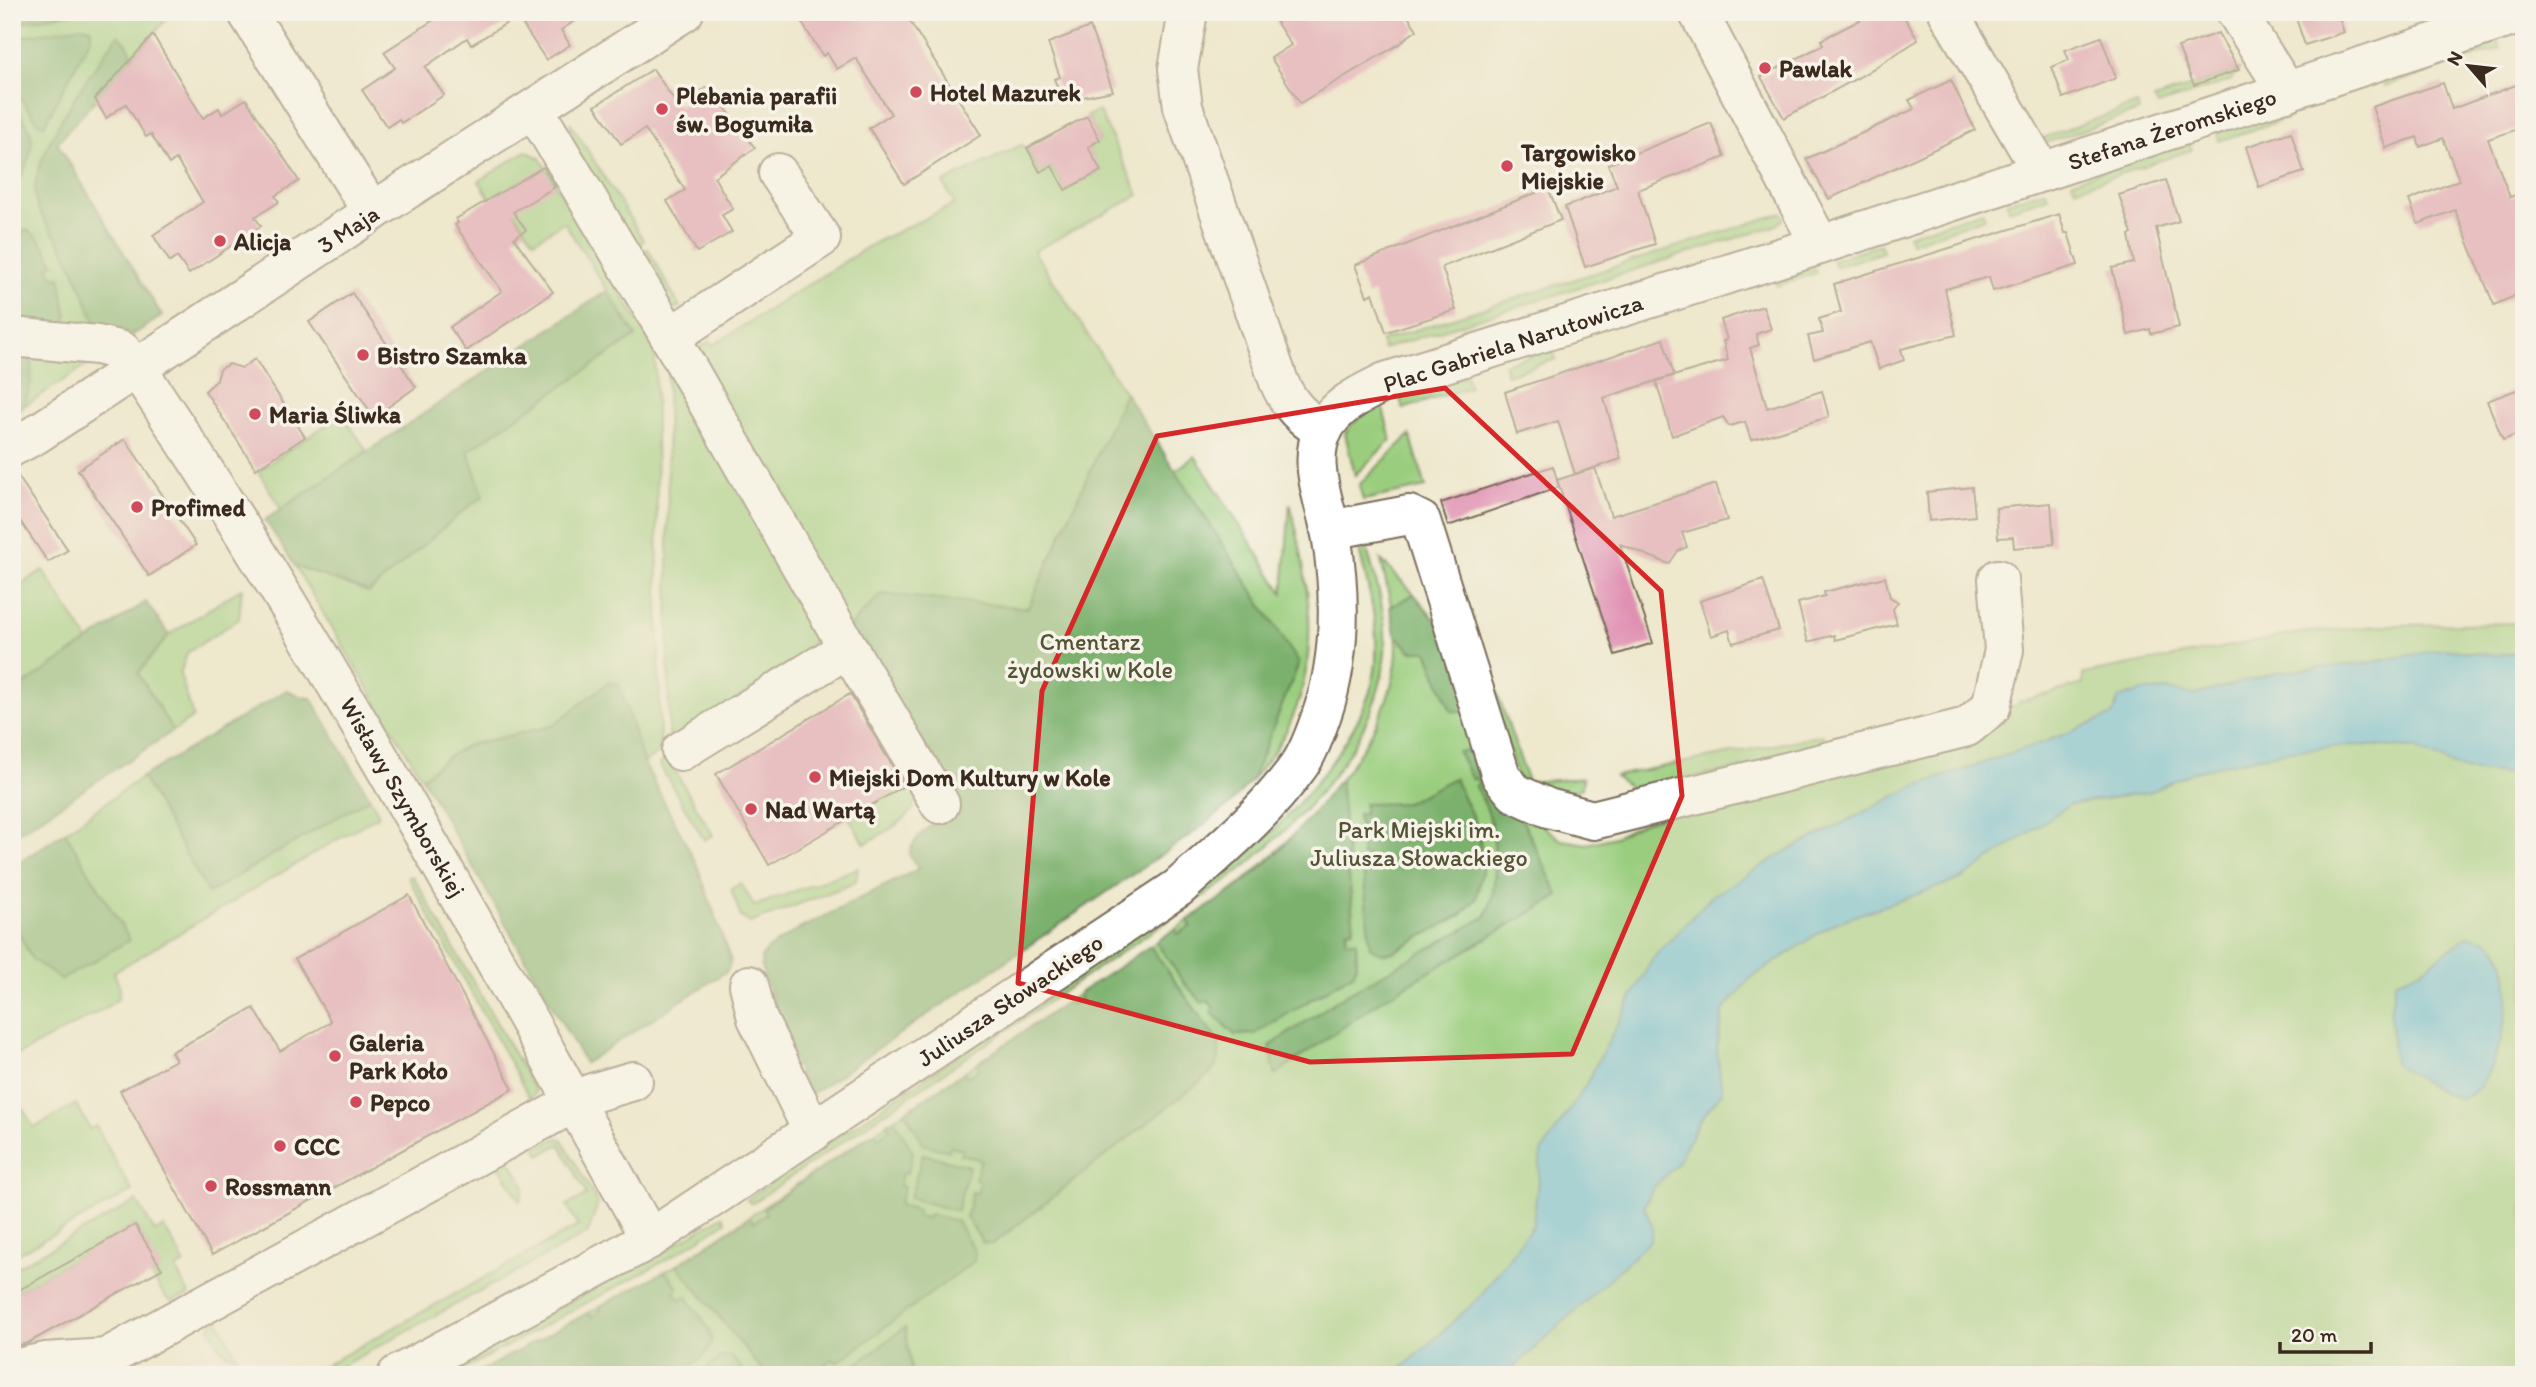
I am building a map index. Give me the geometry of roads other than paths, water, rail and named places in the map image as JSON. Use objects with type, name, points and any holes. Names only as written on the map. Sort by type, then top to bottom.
[{"type":"street","points":[[247,12],[372,212]]},
{"type":"street","name":"3 Maja","points":[[12,447],[35,435],[372,212],[684,12]]},
{"type":"street","points":[[1188,12],[1178,69],[1183,107],[1279,382],[1295,410],[1323,431]]},
{"type":"street","points":[[1698,12],[1820,245]]},
{"type":"street","points":[[1948,12],[2042,172]]},
{"type":"street","points":[[2236,12],[2287,92]]},
{"type":"street","name":"Stefana Żeromskiego","points":[[1820,245],[2524,13]]},
{"type":"street","points":[[534,109],[670,337],[940,804]]},
{"type":"street","points":[[670,337],[821,238],[778,173]]},
{"type":"street","name":"Plac Gabriela Narutowicza","points":[[1323,431],[1344,404],[1385,382],[1820,245]]},
{"type":"street","points":[[12,337],[122,351],[136,368]]},
{"type":"street","name":"Wisławy Szymborskiej","points":[[136,368],[319,653],[432,846],[650,1239]]},
{"type":"street","name":"Juliusza Słowackiego","points":[[397,1375],[650,1239],[1178,888],[1241,832],[1300,765],[1322,713],[1336,660],[1338,605],[1330,530],[1318,474],[1318,455],[1323,431]]},
{"type":"street","points":[[1330,530],[1409,514],[1421,521],[1501,776],[1515,793],[1548,808],[1593,820],[1967,727],[1990,707],[2004,650],[1998,579]]},
{"type":"street","points":[[681,751],[848,648]]},
{"type":"street","points":[[749,985],[757,1018],[813,1132]]},
{"type":"street","points":[[12,1369],[45,1362],[111,1366],[592,1093],[633,1081]]},
{"type":"water","points":[[2443,649],[2496,655],[2524,652],[2524,752],[2509,774],[2464,770],[2415,748],[2354,745],[2282,752],[2195,771],[2150,792],[2069,805],[1961,879],[1832,924],[1750,979],[1723,1011],[1717,1049],[1722,1093],[1699,1121],[1676,1165],[1654,1187],[1644,1206],[1653,1228],[1650,1241],[1506,1375],[1392,1375],[1479,1298],[1533,1225],[1541,1153],[1585,1086],[1652,959],[1712,896],[1789,850],[1913,787],[2047,741],[2113,715],[2118,699],[2142,691],[2167,690],[2195,695],[2280,672],[2368,663]]},
{"type":"water","points":[[2468,936],[2489,941],[2500,954],[2506,971],[2508,991],[2507,1012],[2496,1055],[2480,1086],[2462,1099],[2445,1094],[2394,1064],[2390,1014],[2395,982],[2423,969]]},
{"type":"place","name":"Pawlak","points":[[1765,68]]},
{"type":"place","name":"Hotel Mazurek","points":[[916,92]]},
{"type":"place","name":"Plebania parafii św. Bogumiła","points":[[662,109]]},
{"type":"place","name":"Targowisko Miejskie","points":[[1507,166]]},
{"type":"place","name":"Alicja","points":[[220,241]]},
{"type":"place","name":"Bistro Szamka","points":[[363,355]]},
{"type":"place","name":"Maria Śliwka","points":[[255,414]]},
{"type":"place","name":"Profimed","points":[[137,507]]},
{"type":"place","name":"Miejski Dom Kultury w Kole","points":[[815,777]]},
{"type":"place","name":"Nad Wartą","points":[[751,809]]},
{"type":"place","name":"Galeria Park Koło","points":[[335,1056]]},
{"type":"place","name":"Pepco","points":[[356,1102]]},
{"type":"place","name":"CCC","points":[[280,1146]]},
{"type":"place","name":"Rossmann","points":[[211,1186]]},
{"type":"park label","name":"Cmentarz żydowski w Kole","points":[[1090,655]]},
{"type":"park label","name":"Park Miejski im. Juliusza Słowackiego","points":[[1419,843]]}]
